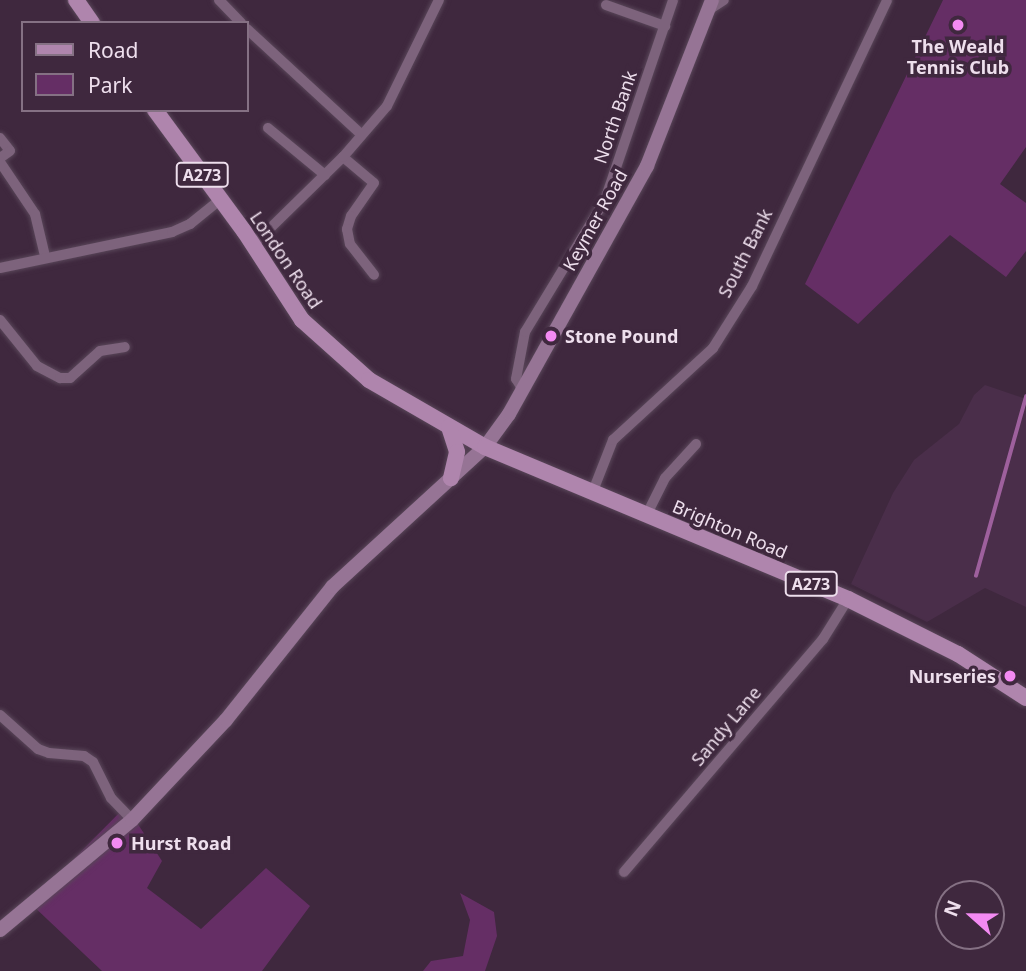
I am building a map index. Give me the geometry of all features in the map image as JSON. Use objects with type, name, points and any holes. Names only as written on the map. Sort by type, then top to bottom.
[{"type":"main road","points":[[76,0],[91,21]]},
{"type":"main road","name":"Keymer Road","points":[[485,447],[523,390],[647,166],[709,4]]},
{"type":"main road","name":"London Road","points":[[156,112],[253,245],[302,320],[369,380],[485,447]]},
{"type":"main road","points":[[449,427],[457,452],[451,478]]},
{"type":"main road","points":[[0,930],[132,820],[226,720],[332,587],[485,447]]},
{"type":"main road","name":"Brighton Road","points":[[485,447],[848,599],[958,654],[1026,698]]},
{"type":"street","points":[[219,0],[239,21]]},
{"type":"street","points":[[253,245],[344,157],[387,106],[439,0]]},
{"type":"street","name":"North Bank","points":[[523,390],[516,379],[524,332],[605,200],[673,0]]},
{"type":"street","points":[[709,4],[724,0]]},
{"type":"street","name":"South Bank","points":[[593,491],[613,440],[713,348],[752,286],[887,0]]},
{"type":"street","points":[[606,5],[665,26]]},
{"type":"street","points":[[248,30],[362,135]]},
{"type":"street","points":[[268,128],[325,175]]},
{"type":"street","points":[[0,138],[10,151],[0,160],[35,215],[45,256]]},
{"type":"street","points":[[344,157],[374,183],[351,216],[347,229],[349,244],[374,275]]},
{"type":"street","points":[[0,268],[45,256],[172,232],[190,224],[220,200]]},
{"type":"street","points":[[0,320],[37,366],[60,378],[71,378],[100,351],[125,347]]},
{"type":"street","points":[[647,514],[665,478],[696,444]]},
{"type":"street","name":"Sandy Lane","points":[[624,872],[823,639],[848,599]]},
{"type":"street","points":[[0,715],[38,749],[83,756],[93,762],[111,798],[132,820]]},
{"type":"shaded area","points":[[985,385],[1026,399],[1026,607],[985,588],[927,622],[851,584],[893,493],[914,460],[959,424],[974,395]]},
{"type":"green space","points":[[943,0],[1026,0],[1026,147],[1000,184],[1026,203],[1026,251],[1006,277],[950,235],[858,324],[805,284]]},
{"type":"green space","points":[[126,806],[162,861],[147,888],[201,929],[266,868],[310,906],[262,971],[102,971],[30,903]]},
{"type":"green space","points":[[460,893],[494,912],[497,936],[485,971],[423,971],[431,961],[463,956],[470,920]]},
{"type":"waterway","points":[[976,576],[1026,397]]},
{"type":"place","name":"The Weald Tennis Club","points":[[958,25]]},
{"type":"place","name":"Stone Pound","points":[[551,336]]},
{"type":"place","name":"Nurseries","points":[[1010,676]]},
{"type":"place","name":"Hurst Road","points":[[117,843]]}]
